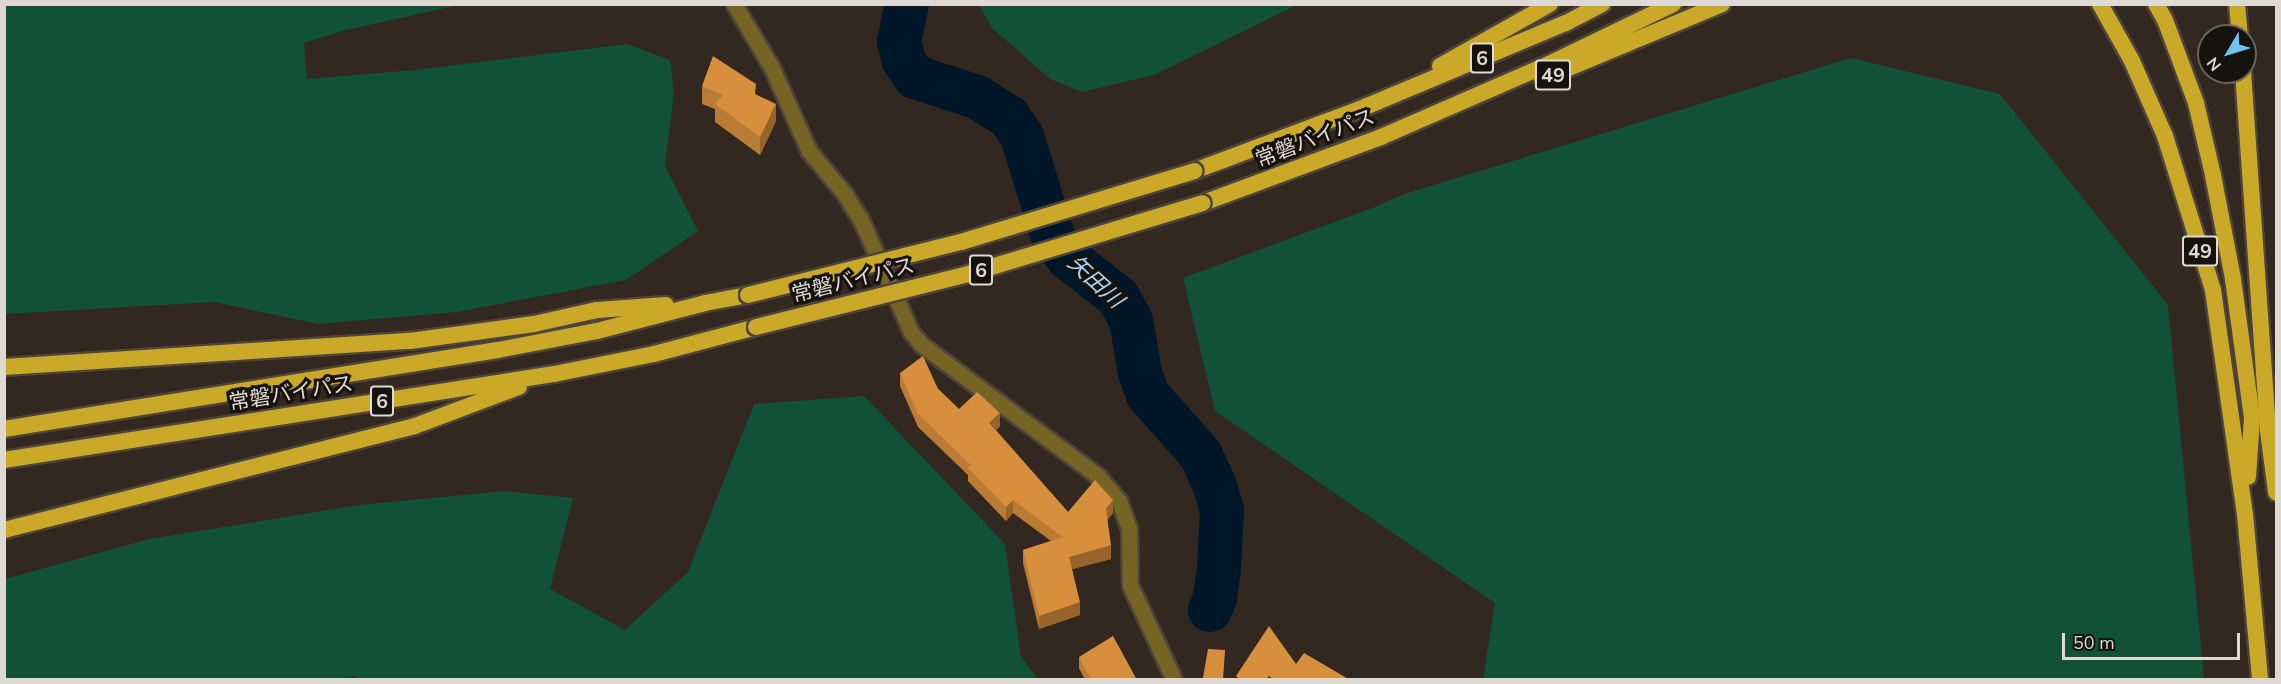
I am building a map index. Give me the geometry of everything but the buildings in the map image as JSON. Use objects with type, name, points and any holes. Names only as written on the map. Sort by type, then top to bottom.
[{"type":"highway","points":[[1360,109],[1550,4]]},
{"type":"highway","name":"常磐バイパス","points":[[4,429],[498,350],[597,331],[962,242],[1194,171],[1360,109],[1566,22],[1602,4]]},
{"type":"highway","name":"常磐バイパス","points":[[4,460],[554,374],[654,354],[968,274],[1203,203],[1381,137],[1550,64],[1673,4]]},
{"type":"highway","name":"49","points":[[1381,137],[1556,74],[1722,4]]},
{"type":"highway","name":"49","points":[[2100,4],[2132,61],[2165,136],[2213,290],[2245,514],[2260,680]]},
{"type":"highway","name":"49","points":[[2156,4],[2165,20],[2196,103],[2213,175],[2233,279],[2252,418],[2245,514]]},
{"type":"highway","points":[[2237,4],[2239,24]]},
{"type":"highway","points":[[2244,84],[2268,431],[2277,492]]},
{"type":"highway","points":[[4,367],[410,341],[534,324],[597,310],[705,303]]},
{"type":"highway","points":[[4,530],[415,426],[554,374]]},
{"type":"street","points":[[734,4],[772,68],[809,151],[844,193],[861,220],[911,332],[922,345],[1099,477],[1119,501],[1129,529],[1130,585],[1174,680]]},
{"type":"green space","points":[[5,4],[459,5],[342,31],[304,43],[307,79],[415,70],[627,44],[670,60],[674,93],[665,166],[698,231],[626,280],[457,312],[318,324],[214,302],[5,314]]},
{"type":"green space","points":[[979,5],[1297,5],[1154,75],[1082,92],[1050,79],[992,28]]},
{"type":"green space","points":[[1851,58],[2000,94],[2168,305],[2204,679],[1483,679],[1495,603],[1215,411],[1183,278],[1375,207],[1404,194]]},
{"type":"green space","points":[[864,396],[1005,544],[1021,657],[1038,679],[359,680],[355,676],[338,680],[5,679],[5,579],[149,539],[359,505],[504,491],[573,498],[550,589],[625,630],[688,572],[754,404]]},
{"type":"waterway","name":"矢田川","points":[[907,4],[899,42],[904,61],[915,77],[977,97],[1009,117],[1022,136],[1054,240],[1068,258],[1118,297],[1131,320],[1140,373],[1148,395],[1201,455],[1215,486],[1222,511],[1219,569],[1215,598],[1210,610]]}]
